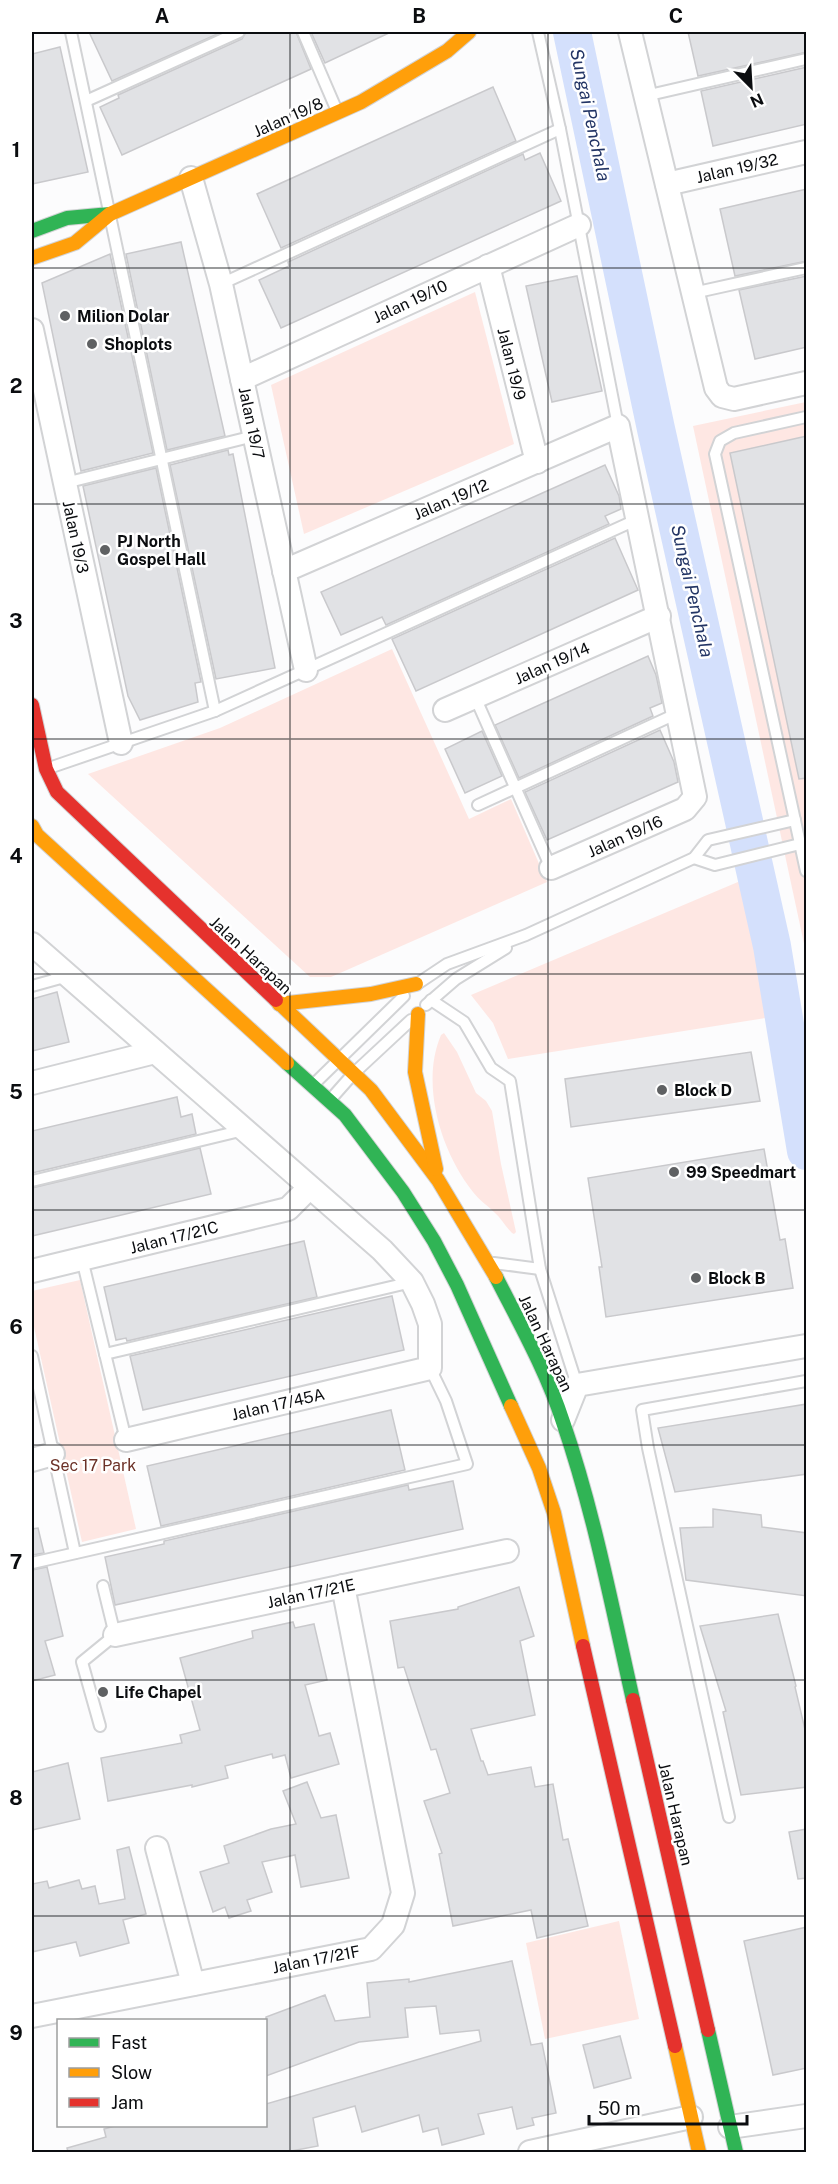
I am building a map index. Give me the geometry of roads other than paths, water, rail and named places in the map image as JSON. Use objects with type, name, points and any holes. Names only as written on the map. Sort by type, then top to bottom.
[{"type":"main road","name":"Jalan 19/8","points":[[32,258],[75,243],[110,214],[361,102],[447,51],[469,32]]},
{"type":"main road","name":"Jalan 19/8","points":[[32,231],[67,219],[110,214]]},
{"type":"main road","name":"Jalan Harapan","points":[[32,705],[46,770],[57,792],[73,810],[370,1090],[438,1180],[488,1262],[530,1344],[563,1420],[584,1491],[736,2152]]},
{"type":"main road","points":[[33,834],[345,1115],[403,1192],[434,1240],[482,1339],[539,1468],[554,1513],[593,1694],[699,2152]]},
{"type":"main road","points":[[279,1005],[371,994],[416,984]]},
{"type":"main road","points":[[418,1014],[416,1072],[438,1180]]},
{"type":"street","points":[[630,32],[716,388],[722,396],[734,399],[807,383]]},
{"type":"street","name":"Jalan 19/32","points":[[667,184],[807,152]]},
{"type":"street","name":"Jalan 19/7","points":[[191,178],[221,284],[306,670]]},
{"type":"street","name":"Jalan 19/10","points":[[242,379],[579,225]]},
{"type":"street","name":"Jalan 19/9","points":[[488,266],[537,462]]},
{"type":"street","name":"Jalan 19/3","points":[[32,330],[121,743]]},
{"type":"street","points":[[618,426],[678,713]]},
{"type":"street","name":"Jalan 19/12","points":[[284,571],[618,426]]},
{"type":"street","name":"Jalan 19/14","points":[[445,711],[659,616]]},
{"type":"street","name":"Jalan 19/16","points":[[551,868],[685,809],[695,797],[678,713]]},
{"type":"street","points":[[32,944],[382,1250],[412,1282],[430,1324],[430,1368]]},
{"type":"street","points":[[32,1083],[154,1052]]},
{"type":"street","name":"Jalan 17/21C","points":[[32,1271],[288,1209],[309,1188]]},
{"type":"street","points":[[563,1420],[577,1385],[807,1346]]},
{"type":"street","name":"Jalan 17/45A","points":[[126,1440],[430,1368]]},
{"type":"street","name":"Jalan 17/21E","points":[[115,1635],[507,1551]]},
{"type":"street","name":"Jalan 17/21F","points":[[32,2016],[371,1948],[393,1925],[403,1893],[343,1586]]},
{"type":"street","points":[[157,1848],[193,1984]]},
{"type":"street","points":[[730,2127],[807,2116]]},
{"type":"street","points":[[530,2152],[691,2117]]},
{"type":"lane","points":[[71,32],[215,711]]},
{"type":"lane","points":[[86,101],[239,32]]},
{"type":"lane","points":[[303,32],[338,112]]},
{"type":"lane","points":[[538,32],[560,129],[618,426]]},
{"type":"lane","points":[[645,96],[807,59]]},
{"type":"lane","points":[[221,284],[560,129]]},
{"type":"lane","points":[[693,293],[807,268]]},
{"type":"lane","points":[[807,417],[734,433],[720,441],[715,454],[795,845],[807,871]]},
{"type":"lane","points":[[64,483],[255,436]]},
{"type":"lane","points":[[46,770],[215,711],[638,519]]},
{"type":"lane","points":[[475,697],[551,868]]},
{"type":"lane","points":[[478,805],[678,713]]},
{"type":"lane","points":[[312,1086],[416,984],[447,964],[526,935],[694,858],[708,840],[790,821]]},
{"type":"lane","points":[[694,858],[716,865],[795,845]]},
{"type":"lane","points":[[328,1101],[353,1074],[456,979],[526,935]]},
{"type":"lane","points":[[32,986],[68,976]]},
{"type":"lane","points":[[431,1000],[464,1022],[491,1068],[510,1081],[540,1269],[577,1385]]},
{"type":"lane","points":[[32,1181],[244,1131]]},
{"type":"lane","points":[[82,1259],[126,1440]]},
{"type":"lane","points":[[488,1262],[540,1269]]},
{"type":"lane","points":[[105,1354],[412,1282]]},
{"type":"lane","points":[[32,1356],[42,1457],[75,1553]]},
{"type":"lane","points":[[32,1563],[467,1464],[446,1401],[430,1368]]},
{"type":"lane","points":[[729,1817],[648,1448],[642,1410],[807,1381]]},
{"type":"lane","points":[[100,1726],[82,1662],[115,1635],[103,1586]]},
{"type":"waterway","name":"Sungai Penchala","points":[[572,32],[656,429],[772,946],[806,1151]]},
{"type":"place","name":"Milion Dolar","points":[[65,316]]},
{"type":"place","name":"Shoplots","points":[[92,344]]},
{"type":"place","name":"PJ North Gospel Hall","points":[[105,550]]},
{"type":"place","name":"Block D","points":[[662,1090]]},
{"type":"place","name":"99 Speedmart","points":[[674,1172]]},
{"type":"place","name":"Block B","points":[[696,1278]]},
{"type":"place","name":"Life Chapel","points":[[103,1692]]},
{"type":"park label","name":"Sec 17 Park","points":[[93,1465]]}]
